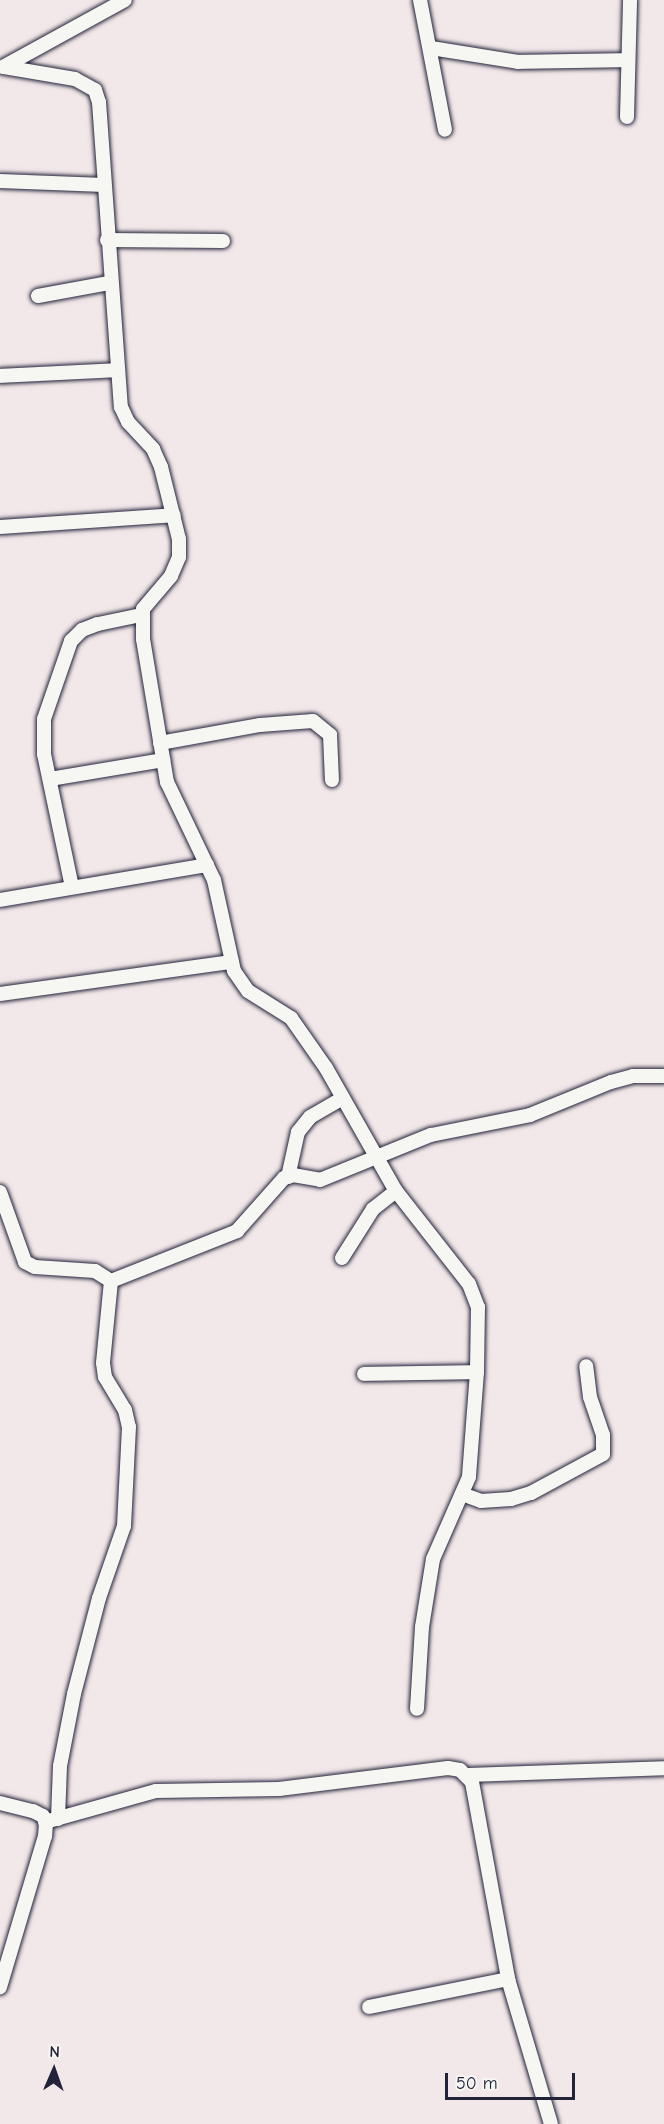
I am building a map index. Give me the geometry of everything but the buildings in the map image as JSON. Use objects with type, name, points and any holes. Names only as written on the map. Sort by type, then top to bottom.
[{"type":"street","points":[[2,68],[125,0]]},
{"type":"street","points":[[420,0],[446,130]]},
{"type":"street","points":[[627,117],[630,0]]},
{"type":"street","points":[[431,48],[518,62],[628,60]]},
{"type":"street","points":[[2,68],[75,79],[95,90],[120,407],[128,422],[153,449],[174,515],[179,556],[171,576],[141,615],[98,624],[82,630],[71,641],[44,719],[44,754],[72,887]]},
{"type":"street","points":[[0,182],[104,185]]},
{"type":"street","points":[[106,240],[223,241]]},
{"type":"street","points":[[38,297],[109,283]]},
{"type":"street","points":[[0,376],[118,370]]},
{"type":"street","points":[[0,527],[174,515]]},
{"type":"street","points":[[141,615],[167,782],[214,880],[232,962],[248,991],[291,1018],[343,1098],[396,1191],[469,1284],[477,1307],[477,1372],[470,1466],[462,1494],[434,1559],[422,1627],[417,1709]]},
{"type":"street","points":[[160,743],[260,725],[313,721],[330,735],[332,780]]},
{"type":"street","points":[[50,779],[163,760]]},
{"type":"street","points":[[0,900],[207,865]]},
{"type":"street","points":[[0,994],[232,962]]},
{"type":"street","points":[[288,1177],[320,1180],[455,1127],[530,1115],[611,1082],[633,1076],[664,1076]]},
{"type":"street","points":[[111,1281],[237,1231],[288,1177],[298,1132],[310,1118],[343,1098]]},
{"type":"street","points":[[342,1258],[373,1209],[396,1191]]},
{"type":"street","points":[[0,1192],[25,1262],[35,1267],[95,1271],[111,1281]]},
{"type":"street","points":[[0,1987],[45,1836],[52,1821],[74,1694],[125,1515],[129,1427],[125,1410],[105,1377],[103,1363],[111,1281]]},
{"type":"street","points":[[462,1494],[481,1501],[511,1499],[531,1493],[603,1454],[603,1435],[590,1397],[586,1366]]},
{"type":"street","points":[[364,1374],[477,1372]]},
{"type":"street","points":[[0,1803],[33,1811],[52,1821],[156,1791],[338,1784],[448,1767],[468,1775],[664,1768]]},
{"type":"street","points":[[468,1775],[508,1979],[551,2124]]},
{"type":"street","points":[[369,2007],[508,1979]]}]
